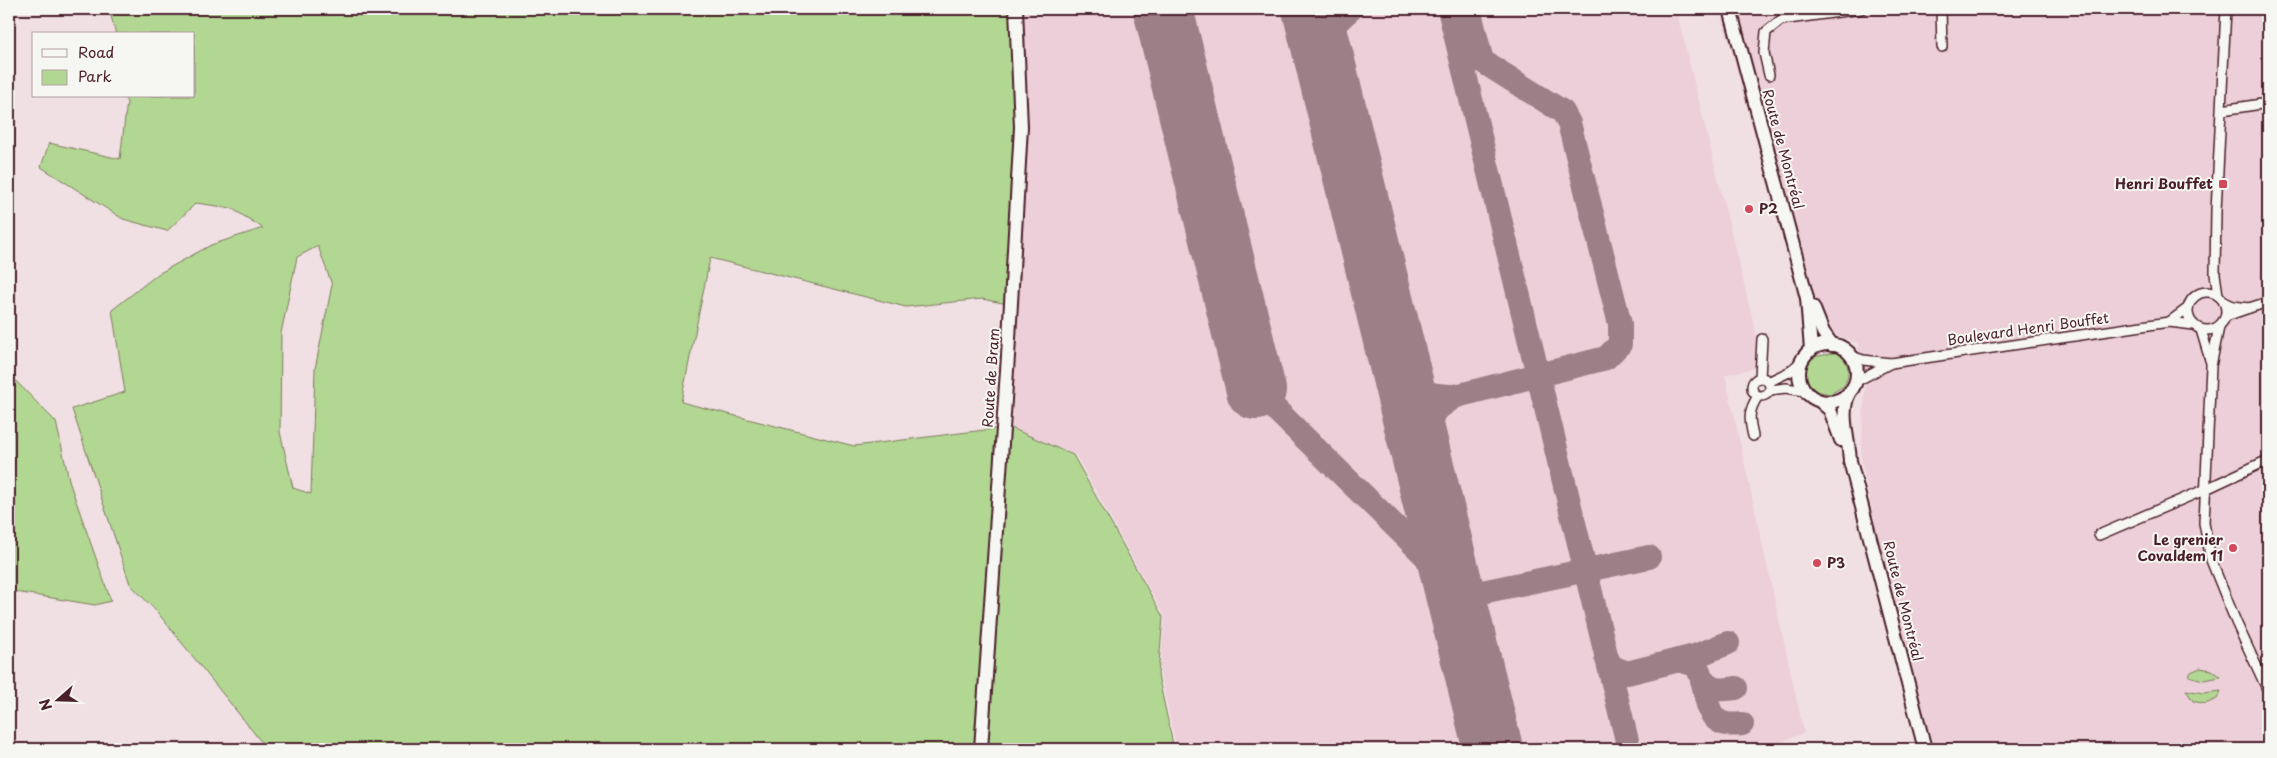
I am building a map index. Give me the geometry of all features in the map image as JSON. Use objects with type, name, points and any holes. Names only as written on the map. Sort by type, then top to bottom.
[{"type":"main road","name":"Route de Bram","points":[[982,749],[1009,346],[1021,127],[1016,9]]},
{"type":"main road","name":"Route de Montréal","points":[[1730,9],[1807,298],[1823,332],[1832,345]]},
{"type":"main road","name":"Route de Montréal","points":[[1807,298],[1811,350]]},
{"type":"main road","points":[[1824,345],[1832,345],[1846,351],[1855,364],[1852,387],[1836,401],[1820,401],[1805,392],[1799,377],[1802,361],[1811,350],[1824,345]]},
{"type":"main road","name":"Route de Montréal","points":[[1850,461],[1845,424],[1846,400],[1852,387]]},
{"type":"main road","name":"Route de Montréal","points":[[1820,401],[1830,410],[1850,461],[1925,749]]},
{"type":"street","points":[[1769,75],[1764,53],[1766,32],[1781,20],[1861,9]]},
{"type":"street","points":[[1941,9],[1942,48]]},
{"type":"street","points":[[2226,9],[2215,274],[2226,316]]},
{"type":"street","points":[[2222,110],[2268,104]]},
{"type":"street","points":[[2212,366],[2197,328],[2188,314],[2188,308],[2193,298],[2201,293],[2215,274]]},
{"type":"street","points":[[2201,293],[2221,298],[2233,306],[2249,308]]},
{"type":"street","points":[[2268,302],[2226,316],[2219,327],[2212,366],[2204,490],[2204,523],[2211,560],[2236,622],[2268,691]]},
{"type":"street","name":"Boulevard Henri Bouffet","points":[[2169,322],[2188,308]]},
{"type":"street","name":"Boulevard Henri Bouffet","points":[[1851,356],[1863,360],[1891,363],[2169,322],[2197,328]]},
{"type":"street","points":[[2197,328],[2207,331],[2219,327]]},
{"type":"street","points":[[1762,339],[1766,383],[1764,396],[1758,396],[1753,392],[1752,386],[1754,381],[1766,383],[1805,392]]},
{"type":"street","points":[[1766,383],[1789,372],[1802,361]]},
{"type":"street","name":"Boulevard Henri Bouffet","points":[[1852,387],[1891,363]]},
{"type":"street","points":[[1753,436],[1749,418],[1750,408],[1758,396]]},
{"type":"street","points":[[2099,536],[2268,460]]},
{"type":"shaded area","points":[[1020,9],[1676,9],[1764,366],[1725,375],[1804,733],[1761,749],[1177,749],[1160,672],[1165,617],[1076,455],[1012,428],[1018,306]]},
{"type":"shaded area","points":[[1720,9],[2268,9],[2268,749],[1933,749],[1885,572],[1861,458],[1865,389],[1858,343],[1803,324],[1789,258]]},
{"type":"green space","points":[[109,9],[1020,9],[1018,306],[982,299],[906,307],[710,258],[681,402],[854,446],[1009,427],[1073,455],[1163,617],[1158,675],[1174,749],[267,749],[158,613],[130,584],[72,409],[125,392],[112,310],[158,274],[211,245],[263,228],[231,208],[196,203],[167,231],[123,219],[41,167],[49,143],[120,159],[127,102],[124,98],[195,98],[195,32],[115,32]],"holes":[[[318,246],[332,285],[315,369],[311,494],[293,488],[280,432],[281,333],[297,257]]]},
{"type":"green space","points":[[15,113],[14,156],[9,209],[9,118]]},
{"type":"green space","points":[[1838,352],[1845,359],[1848,368],[1848,376],[1844,386],[1830,394],[1815,391],[1805,378],[1804,368],[1809,358]]},
{"type":"green space","points":[[9,374],[56,422],[70,484],[111,601],[95,605],[9,591]]},
{"type":"green space","points":[[2200,668],[2212,670],[2221,677],[2203,680],[2189,676],[2191,672]]},
{"type":"green space","points":[[2186,690],[2203,693],[2221,691],[2217,699],[2205,704],[2193,701]]},
{"type":"taxiway","points":[[1324,59],[1331,31],[1339,19],[1351,9]]},
{"type":"taxiway","points":[[1449,9],[1629,749]]},
{"type":"taxiway","points":[[1399,365],[1410,381],[1422,391],[1437,395],[1456,396],[1606,358],[1620,344],[1620,324],[1569,123],[1563,112],[1482,61],[1469,9]]},
{"type":"taxiway","points":[[1256,390],[1452,582],[1465,591],[1482,592],[1649,557]]},
{"type":"taxiway","points":[[1420,452],[1423,432],[1429,418],[1440,407],[1456,396]]},
{"type":"taxiway","points":[[1462,622],[1467,602],[1482,592]]},
{"type":"taxiway","points":[[1606,657],[1612,667],[1627,673],[1695,656],[1728,643]]},
{"type":"taxiway","points":[[1678,660],[1696,665],[1701,675],[1712,715],[1718,721],[1728,724],[1742,724]]},
{"type":"taxiway","points":[[1702,679],[1713,688],[1736,688]]},
{"type":"runway","points":[[1163,9],[1256,390]]},
{"type":"runway","points":[[1312,9],[1493,749]]},
{"type":"place","name":"Henri Bouffet","points":[[2223,184]]},
{"type":"place","name":"P2","points":[[1749,209]]},
{"type":"place","name":"Le grenier Covaldem 11","points":[[2233,548]]},
{"type":"place","name":"P3","points":[[1817,563]]}]
